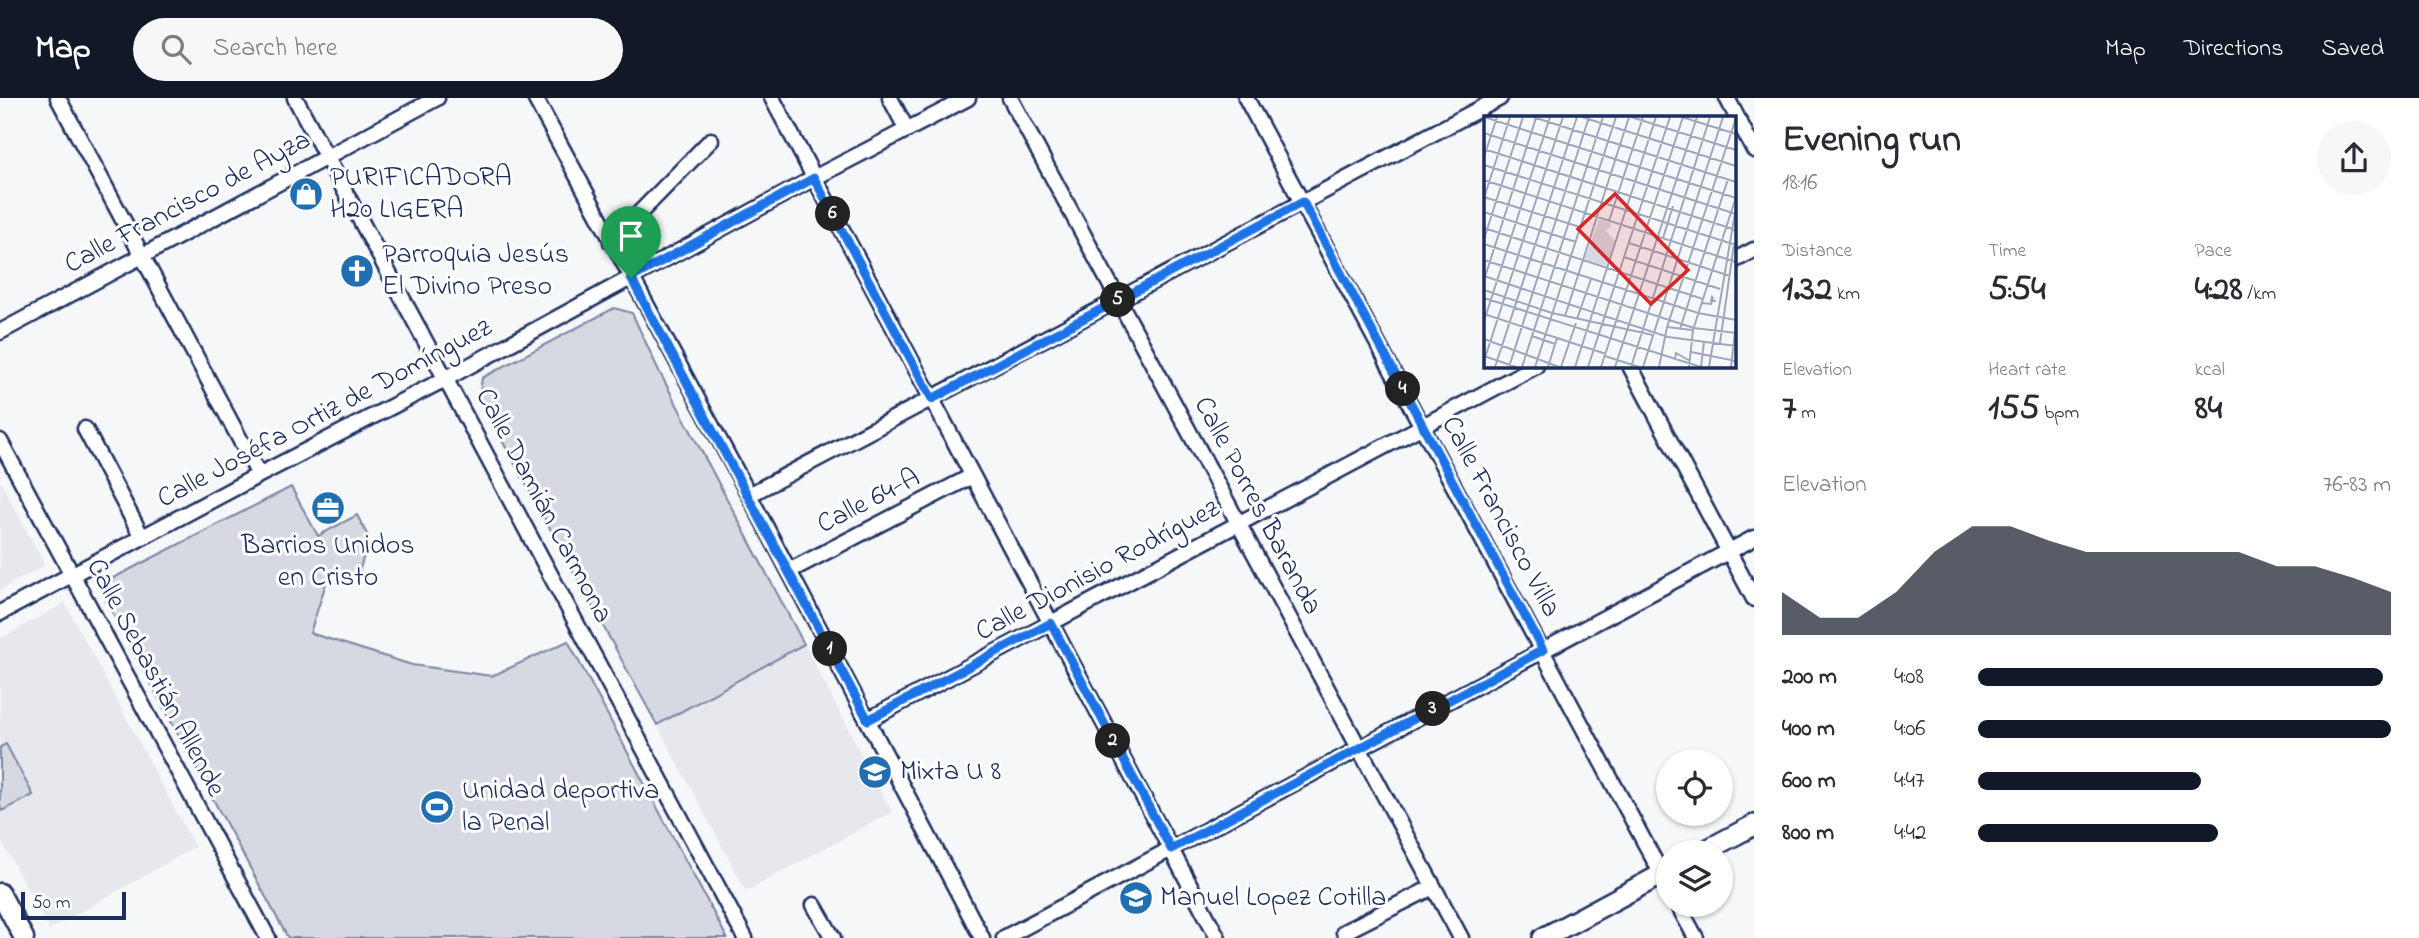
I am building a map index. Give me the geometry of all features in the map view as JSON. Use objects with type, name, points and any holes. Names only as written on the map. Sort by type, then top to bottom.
[{"type":"main road","points":[[1726,840],[1754,825]]},
{"type":"main road","points":[[1543,938],[1656,882]]},
{"type":"street","points":[[58,98],[259,475]]},
{"type":"street","name":"Calle Damián Carmona","points":[[295,98],[745,938]]},
{"type":"street","name":"Calle Francisco de Ayza","points":[[0,332],[437,98]]},
{"type":"street","points":[[535,98],[749,495],[982,938]]},
{"type":"street","points":[[772,98],[1218,938]]},
{"type":"street","points":[[890,98],[907,130]]},
{"type":"street","name":"Calle Joséfa Ortiz de Domínguez","points":[[0,613],[447,378],[814,178],[968,98]]},
{"type":"street","name":"Calle Porres Baranda","points":[[1010,98],[1461,938]]},
{"type":"street","name":"Calle Francisco Villa","points":[[1247,98],[1656,859]]},
{"type":"street","points":[[1727,98],[1754,150]]},
{"type":"street","points":[[749,495],[1493,100]]},
{"type":"street","points":[[611,242],[711,141]]},
{"type":"street","points":[[1736,259],[1754,250]]},
{"type":"street","name":"Calle Dionisio Rodríguez","points":[[868,720],[1531,368]]},
{"type":"street","points":[[1631,368],[1754,599]]},
{"type":"street","points":[[85,429],[142,537]]},
{"type":"street","name":"Calle Sebastián Allende","points":[[0,441],[268,938]]},
{"type":"street","name":"Calle 64-A","points":[[789,571],[972,476]]},
{"type":"street","points":[[1004,938],[1754,538]]},
{"type":"street","points":[[1344,932],[1433,887]]},
{"type":"street","points":[[1,898],[24,938]]},
{"type":"street","points":[[814,905],[833,938]]},
{"type":"street","points":[[1685,917],[1696,938]]},
{"type":"shaded area","points":[[614,308],[632,313],[659,371],[804,644],[657,725],[479,398],[482,378]]},
{"type":"shaded area","points":[[0,481],[45,565],[0,590]]},
{"type":"shaded area","name":"Unidad deportiva la Penal","points":[[291,487],[318,536],[357,515],[369,538],[357,579],[330,571],[310,633],[412,665],[492,676],[568,641],[727,938],[288,938],[105,599],[113,578]]},
{"type":"shaded area","points":[[65,603],[195,847],[49,930],[0,838],[0,639]]},
{"type":"shaded area","points":[[804,644],[892,812],[746,891],[657,725]]},
{"type":"shaded area","points":[[6,744],[33,795],[2,811],[0,747]]},
{"type":"place","name":"PURIFICADORA H20 LIGERA","points":[[306,194]]},
{"type":"place","name":"Parroquia Jesús El Divino Preso","points":[[357,271]]},
{"type":"place","name":"Barrios Unidos en Cristo","points":[[328,508]]},
{"type":"place","name":"Mixta U 8","points":[[875,772]]},
{"type":"place","name":"Unidad deportiva la Penal","points":[[437,807]]},
{"type":"place","name":"Manuel Lopez Cotilla","points":[[1136,898]]},
{"type":"route","points":[[814,178],[932,399],[1303,202],[1543,650],[1171,849],[1051,623],[868,720],[631,278],[814,178]]}]
